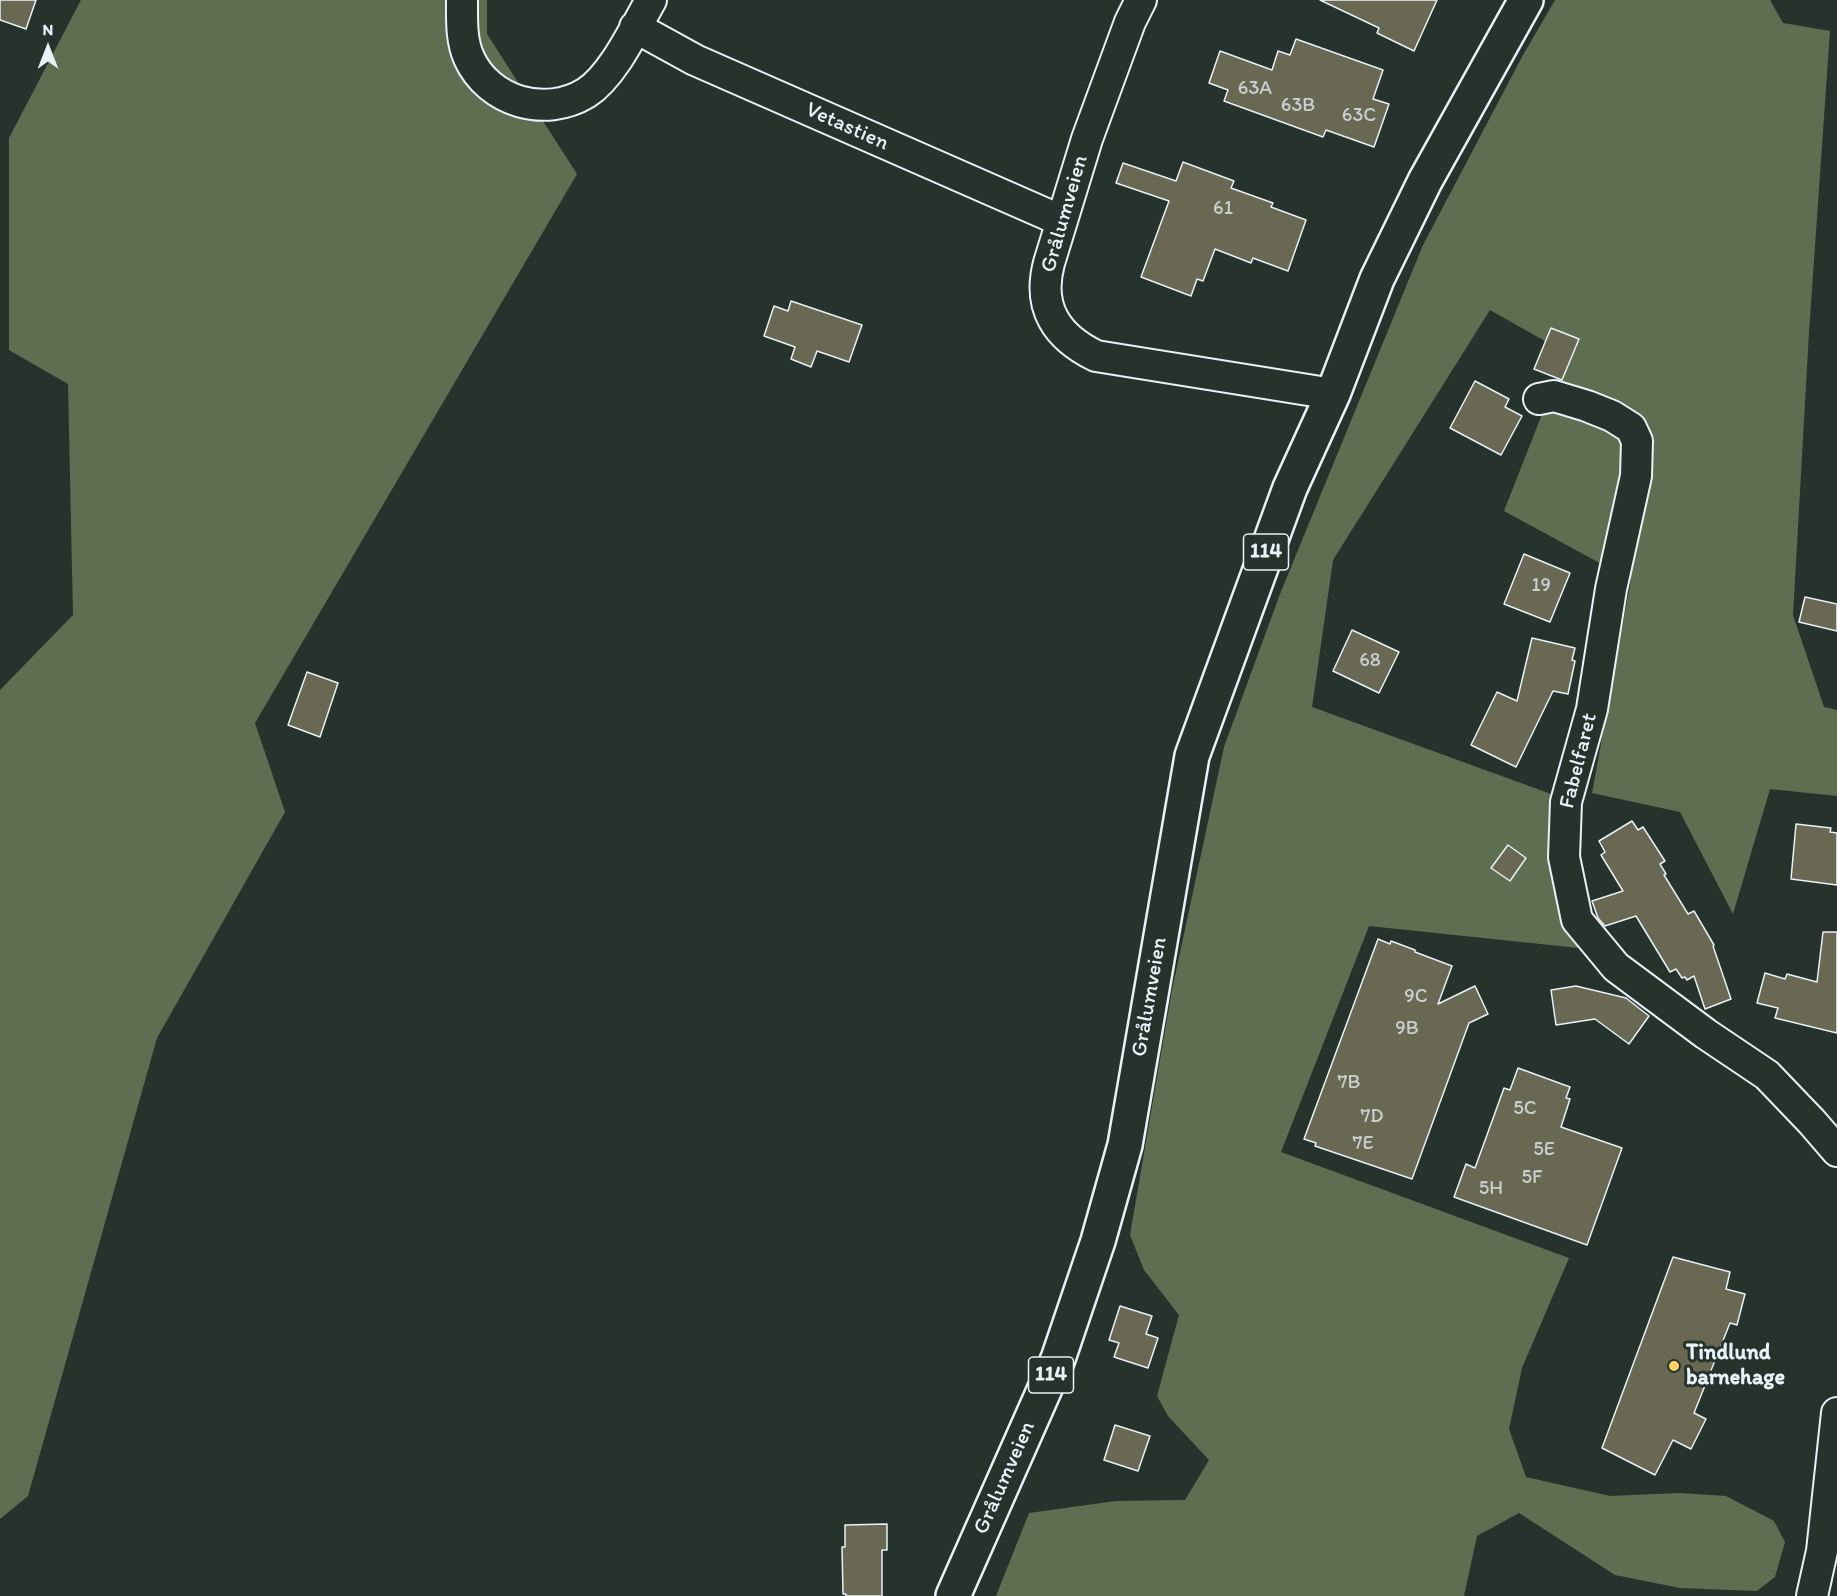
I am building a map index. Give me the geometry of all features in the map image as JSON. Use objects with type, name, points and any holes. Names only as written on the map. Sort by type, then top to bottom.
[{"type":"main road","name":"Grålumveien","points":[[953,1596],[1058,1359],[1098,1241],[1125,1145],[1192,756],[1290,488],[1333,394],[1377,279],[1425,181],[1526,0]]},
{"type":"street","points":[[462,0],[464,44],[470,60],[482,78],[495,90],[510,99],[531,104],[551,105],[568,101],[585,93],[599,82],[610,70],[651,0]]},
{"type":"street","name":"Grålumveien","points":[[1141,0],[1130,22],[1087,139],[1045,279],[1046,296],[1052,319],[1077,347],[1096,356],[1333,394]]},
{"type":"street","name":"Vetastien","points":[[635,27],[695,60],[1062,221]]},
{"type":"street","name":"Fabelfaret","points":[[1539,399],[1554,396],[1612,416],[1631,428],[1637,441],[1636,476],[1611,589],[1593,709],[1566,802],[1564,857],[1577,920],[1616,967],[1706,1034],[1767,1075],[1837,1151]]},
{"type":"street","points":[[1812,1596],[1822,1551],[1837,1413]]},
{"type":"green space","points":[[81,0],[487,0],[487,34],[577,174],[255,723],[285,812],[157,1038],[28,1496],[0,1519],[0,690],[73,615],[68,384],[9,350],[9,138]]},
{"type":"green space","points":[[1555,0],[1770,0],[1783,23],[1830,31],[1809,332],[1793,615],[1824,707],[1837,710],[1837,796],[1770,789],[1733,914],[1680,812],[1592,793],[1631,580],[1504,511],[1566,353],[1490,310],[1333,560],[1312,707],[1551,794],[1556,878],[1588,949],[1369,926],[1281,1152],[1569,1258],[1522,1368],[1509,1429],[1526,1477],[1610,1496],[1680,1493],[1726,1496],[1774,1521],[1785,1542],[1775,1577],[1757,1591],[1680,1588],[1615,1575],[1519,1513],[1477,1536],[1464,1596],[996,1596],[1029,1513],[1116,1501],[1185,1500],[1209,1460],[1168,1416],[1157,1396],[1179,1315],[1144,1270],[1130,1235],[1172,990],[1224,747],[1280,594],[1423,245],[1523,55]]},
{"type":"building","points":[[0,0],[36,0],[26,29],[0,20]]},
{"type":"building","points":[[1320,0],[1437,0],[1414,51],[1377,33],[1379,28]]},
{"type":"building","points":[[1296,39],[1383,70],[1373,99],[1389,104],[1374,147],[1326,130],[1323,137],[1224,101],[1228,90],[1209,83],[1220,51],[1272,70],[1278,51],[1290,55]]},
{"type":"building","points":[[1183,162],[1234,181],[1231,188],[1273,203],[1271,207],[1306,220],[1288,271],[1253,258],[1251,263],[1215,249],[1203,281],[1197,279],[1191,296],[1141,277],[1169,201],[1116,183],[1123,163],[1176,181]]},
{"type":"building","points":[[791,301],[862,325],[849,362],[817,351],[811,367],[791,359],[795,347],[764,336],[774,306],[788,311]]},
{"type":"building","points":[[1551,328],[1579,339],[1562,380],[1534,369]]},
{"type":"building","points":[[1475,381],[1509,399],[1505,407],[1522,416],[1501,455],[1450,428]]},
{"type":"building","points":[[1524,554],[1570,573],[1550,622],[1504,604]]},
{"type":"building","points":[[1805,597],[1837,604],[1837,631],[1799,622]]},
{"type":"building","points":[[1352,630],[1399,652],[1379,693],[1333,671]]},
{"type":"building","points":[[1532,638],[1575,648],[1572,660],[1575,661],[1568,694],[1553,691],[1516,767],[1471,745],[1497,692],[1517,701]]},
{"type":"building","points":[[307,672],[338,683],[320,737],[288,725]]},
{"type":"building","points":[[1632,821],[1638,830],[1643,827],[1665,861],[1660,864],[1666,874],[1664,875],[1688,914],[1694,911],[1714,945],[1731,999],[1705,1009],[1694,976],[1687,980],[1685,977],[1682,978],[1676,969],[1670,972],[1636,916],[1605,926],[1598,918],[1592,901],[1623,891],[1601,855],[1605,852],[1599,841]]},
{"type":"building","points":[[1796,824],[1831,828],[1830,832],[1837,833],[1837,885],[1791,879]]},
{"type":"building","points":[[1508,845],[1526,858],[1510,881],[1491,868]]},
{"type":"building","points":[[1823,932],[1837,932],[1837,1033],[1775,1018],[1778,1008],[1757,1003],[1765,973],[1785,979],[1787,974],[1817,982]]},
{"type":"building","points":[[1378,939],[1390,944],[1391,941],[1452,966],[1438,1004],[1475,986],[1488,1014],[1469,1023],[1412,1179],[1315,1146],[1316,1143],[1304,1139]]},
{"type":"building","points":[[1576,986],[1626,998],[1649,1016],[1629,1044],[1595,1019],[1556,1025],[1551,990]]},
{"type":"building","points":[[1518,1068],[1570,1087],[1566,1098],[1570,1099],[1561,1127],[1622,1148],[1587,1245],[1454,1197],[1466,1164],[1475,1168],[1504,1088],[1510,1090]]},
{"type":"building","points":[[1673,1257],[1730,1272],[1726,1289],[1745,1294],[1737,1325],[1730,1323],[1694,1413],[1706,1419],[1691,1449],[1673,1440],[1655,1475],[1602,1448]]},
{"type":"building","points":[[1120,1306],[1152,1316],[1146,1334],[1158,1338],[1148,1368],[1114,1357],[1119,1343],[1109,1340]]},
{"type":"building","points":[[1115,1425],[1150,1436],[1138,1471],[1104,1460]]},
{"type":"building","points":[[887,1524],[887,1550],[882,1550],[882,1596],[846,1596],[843,1594],[842,1547],[845,1547],[845,1525]]},
{"type":"place","name":"Tindlund barnehage","points":[[1674,1366]]}]
